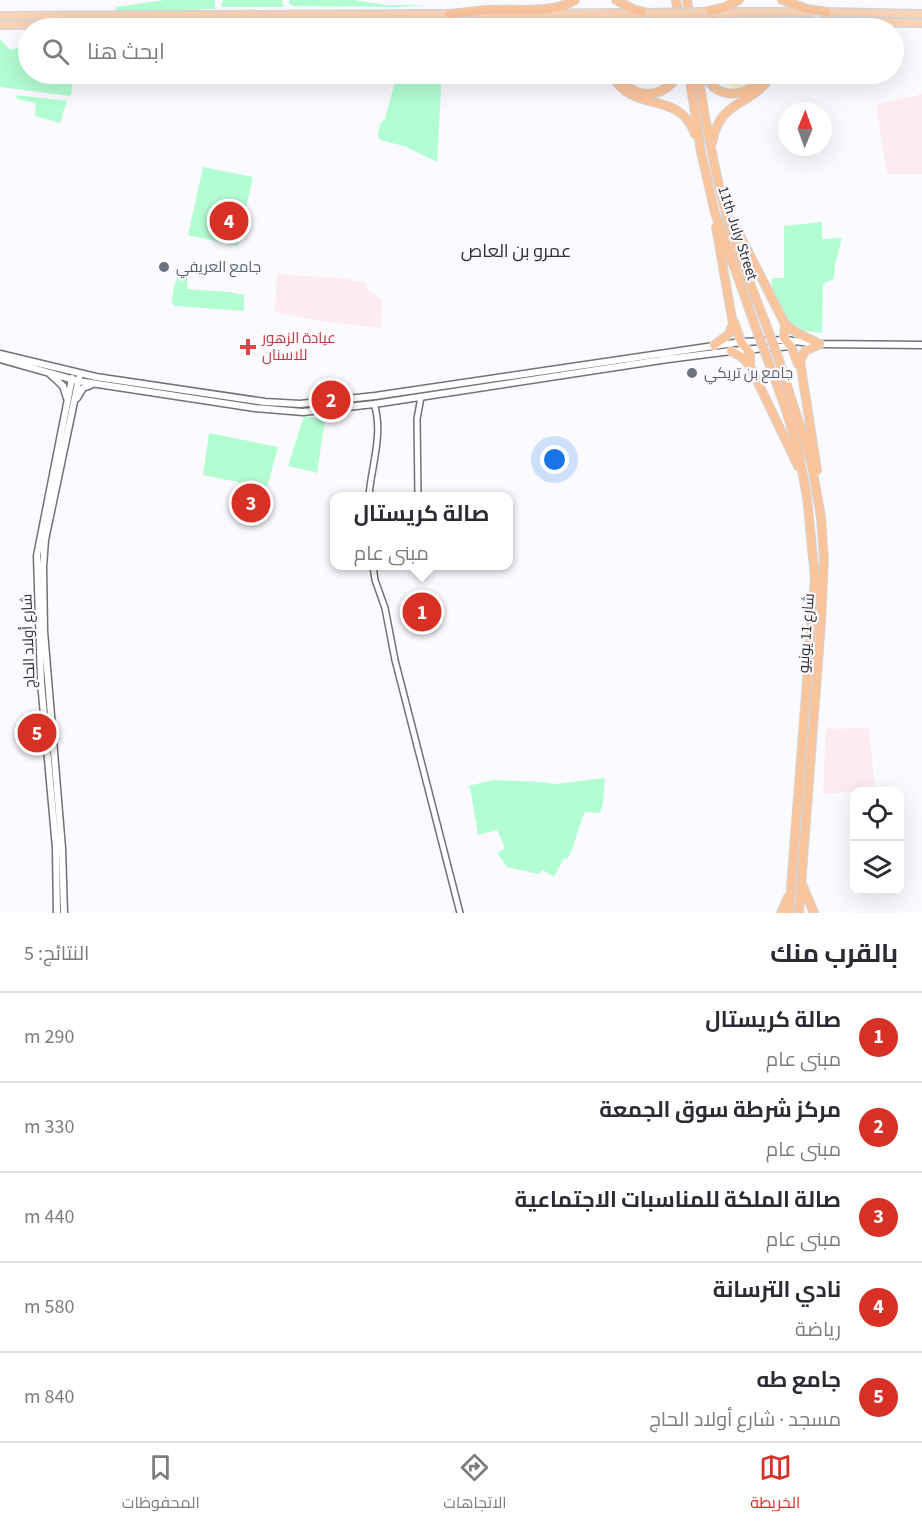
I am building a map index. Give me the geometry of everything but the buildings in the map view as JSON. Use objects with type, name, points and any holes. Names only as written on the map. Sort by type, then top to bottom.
[{"type":"highway","points":[[449,14],[551,8],[566,5],[575,0]]},
{"type":"highway","points":[[616,0],[633,9],[648,13]]},
{"type":"highway","points":[[676,0],[679,18]]},
{"type":"highway","points":[[704,12],[725,7],[740,0]]},
{"type":"highway","points":[[782,0],[828,17]]},
{"type":"highway","points":[[687,2],[690,18]]},
{"type":"highway","points":[[618,84],[632,97],[666,104],[678,110],[687,119],[702,152]]},
{"type":"highway","points":[[623,84],[635,92],[647,94],[661,91],[672,84]]},
{"type":"highway","name":"11th July Street","points":[[691,84],[715,213],[769,363]]},
{"type":"highway","points":[[700,84],[722,199],[785,324],[800,371],[817,460],[818,496]]},
{"type":"highway","points":[[711,84],[713,87],[735,94],[759,84]]},
{"type":"highway","points":[[711,150],[714,131],[719,120],[728,110],[755,94],[766,84]]},
{"type":"highway","name":"شارع 11 يونيو","points":[[722,199],[804,434],[818,496],[824,553],[824,584],[799,913]]},
{"type":"highway","points":[[715,213],[739,350],[750,366],[797,465],[807,497]]},
{"type":"highway","points":[[714,345],[729,335],[733,317]]},
{"type":"highway","points":[[785,324],[797,333],[820,344]]},
{"type":"highway","points":[[791,343],[797,333]]},
{"type":"highway","points":[[800,371],[802,354],[820,344]]},
{"type":"highway","name":"شارع 11 يونيو","points":[[769,363],[794,433],[807,497],[812,538],[814,600],[789,913]]},
{"type":"highway","points":[[801,880],[814,913]]},
{"type":"highway","points":[[781,913],[790,890]]},
{"type":"main road","points":[[0,16],[704,12],[844,18]]},
{"type":"main road","points":[[788,18],[922,14]]},
{"type":"main road","points":[[904,22],[922,23]]},
{"type":"main road","points":[[0,25],[18,25]]},
{"type":"main road","points":[[0,359],[75,380],[282,411],[303,412],[374,404],[791,343],[922,345]]},
{"type":"main road","points":[[0,354],[77,373],[280,404],[319,404],[714,345],[739,350]]},
{"type":"main road","points":[[44,370],[63,386],[70,406]]},
{"type":"main road","name":"شارع أولاد الحاج","points":[[64,913],[62,848],[44,631],[43,567],[45,540],[77,373]]},
{"type":"main road","points":[[70,406],[83,388],[101,384]]},
{"type":"main road","points":[[454,384],[455,392]]},
{"type":"main road","name":"شارع أولاد الحاج","points":[[57,913],[56,848],[41,682],[37,556],[70,406]]},
{"type":"street","points":[[418,492],[417,418],[421,397]]},
{"type":"street","points":[[369,492],[377,428],[374,404]]},
{"type":"street","points":[[374,570],[460,913]]},
{"type":"street","points":[[375,580],[376,570]]},
{"type":"shaded area","points":[[922,94],[922,174],[887,174],[876,105]]},
{"type":"shaded area","points":[[277,274],[366,282],[366,289],[383,300],[380,328],[327,322],[275,312]]},
{"type":"shaded area","points":[[869,728],[875,787],[850,787],[850,792],[823,794],[826,729]]},
{"type":"green space","points":[[165,0],[215,0],[215,9],[116,12],[116,7]]},
{"type":"green space","points":[[223,0],[282,0],[284,7],[221,7]]},
{"type":"green space","points":[[289,0],[353,0],[386,5],[427,5],[294,6],[289,4]]},
{"type":"green space","points":[[0,39],[10,50],[18,48],[18,84],[73,84],[71,96],[0,87]]},
{"type":"green space","points":[[394,84],[441,84],[437,162],[404,146],[380,140],[378,135],[380,124],[385,119]]},
{"type":"green space","points":[[16,95],[67,101],[60,123],[35,116],[36,103],[17,99]]},
{"type":"green space","points":[[203,167],[253,177],[238,246],[188,235]]},
{"type":"green space","points":[[822,222],[822,239],[842,238],[834,279],[823,284],[822,333],[796,330],[785,317],[771,289],[772,278],[784,278],[784,226]]},
{"type":"green space","points":[[178,275],[188,276],[187,289],[244,295],[244,311],[175,306],[172,304],[172,296]]},
{"type":"green space","points":[[304,416],[325,420],[317,473],[288,466]]},
{"type":"green space","points":[[209,433],[278,447],[267,488],[203,475]]},
{"type":"green space","points":[[605,778],[600,813],[585,812],[569,855],[567,859],[564,858],[554,877],[543,870],[538,874],[507,867],[497,853],[505,848],[497,830],[478,835],[468,786],[493,780],[555,784]]},
{"type":"sand","points":[[726,84],[752,84],[743,88]]},
{"type":"place","name":"نادي الترسانة","points":[[229,221]]},
{"type":"place","name":"جامع العريفي","points":[[164,267]]},
{"type":"place","name":"عيادة الزهور للاسنان","points":[[248,347]]},
{"type":"place","name":"جامع بن تريكي","points":[[692,373]]},
{"type":"place","name":"مركز شرطة سوق الجمعة","points":[[331,400]]},
{"type":"place","name":"صالة الملكة للمناسبات الاجتماعية","points":[[251,503]]},
{"type":"place","name":"صالة كريستال","points":[[422,612]]},
{"type":"place","name":"جامع طه","points":[[37,733]]},
{"type":"district","name":"عمرو بن العاص","points":[[516,251]]}]
